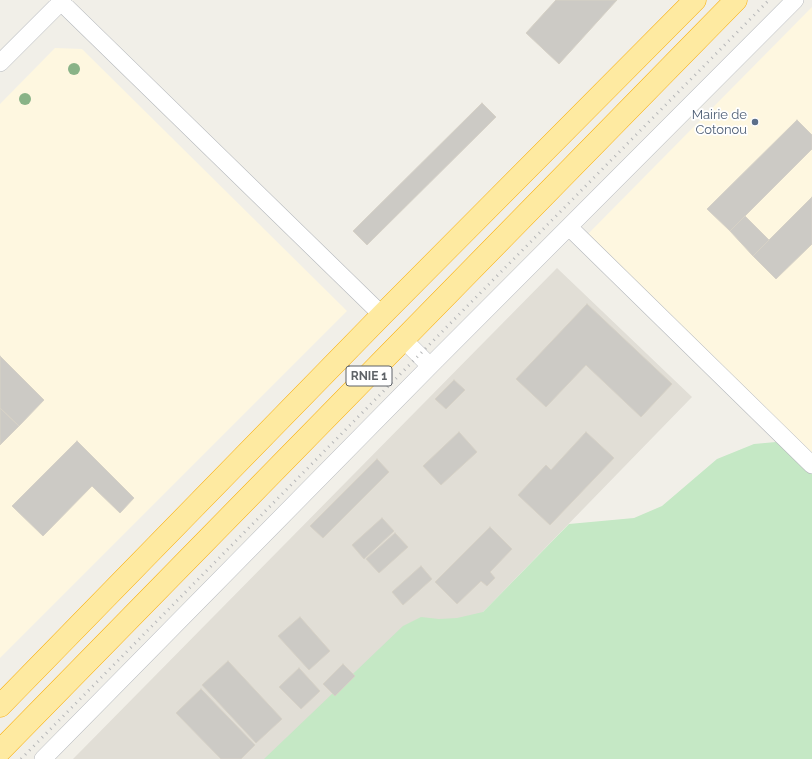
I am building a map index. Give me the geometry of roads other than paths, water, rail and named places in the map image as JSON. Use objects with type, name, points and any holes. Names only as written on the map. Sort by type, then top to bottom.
[{"type":"highway","name":"RNIE 1","points":[[0,706],[382,315],[695,0]]},
{"type":"highway","name":"RNIE 1","points":[[0,751],[736,0]]},
{"type":"street","points":[[43,759],[430,366],[570,228],[795,0]]},
{"type":"street","points":[[0,63],[61,1],[382,315]]},
{"type":"street","points":[[570,228],[812,465]]},
{"type":"street","points":[[404,340],[430,366]]},
{"type":"railway","points":[[21,759],[769,0]]},
{"type":"place","name":"Mairie de Cotonou","points":[[755,122]]}]
